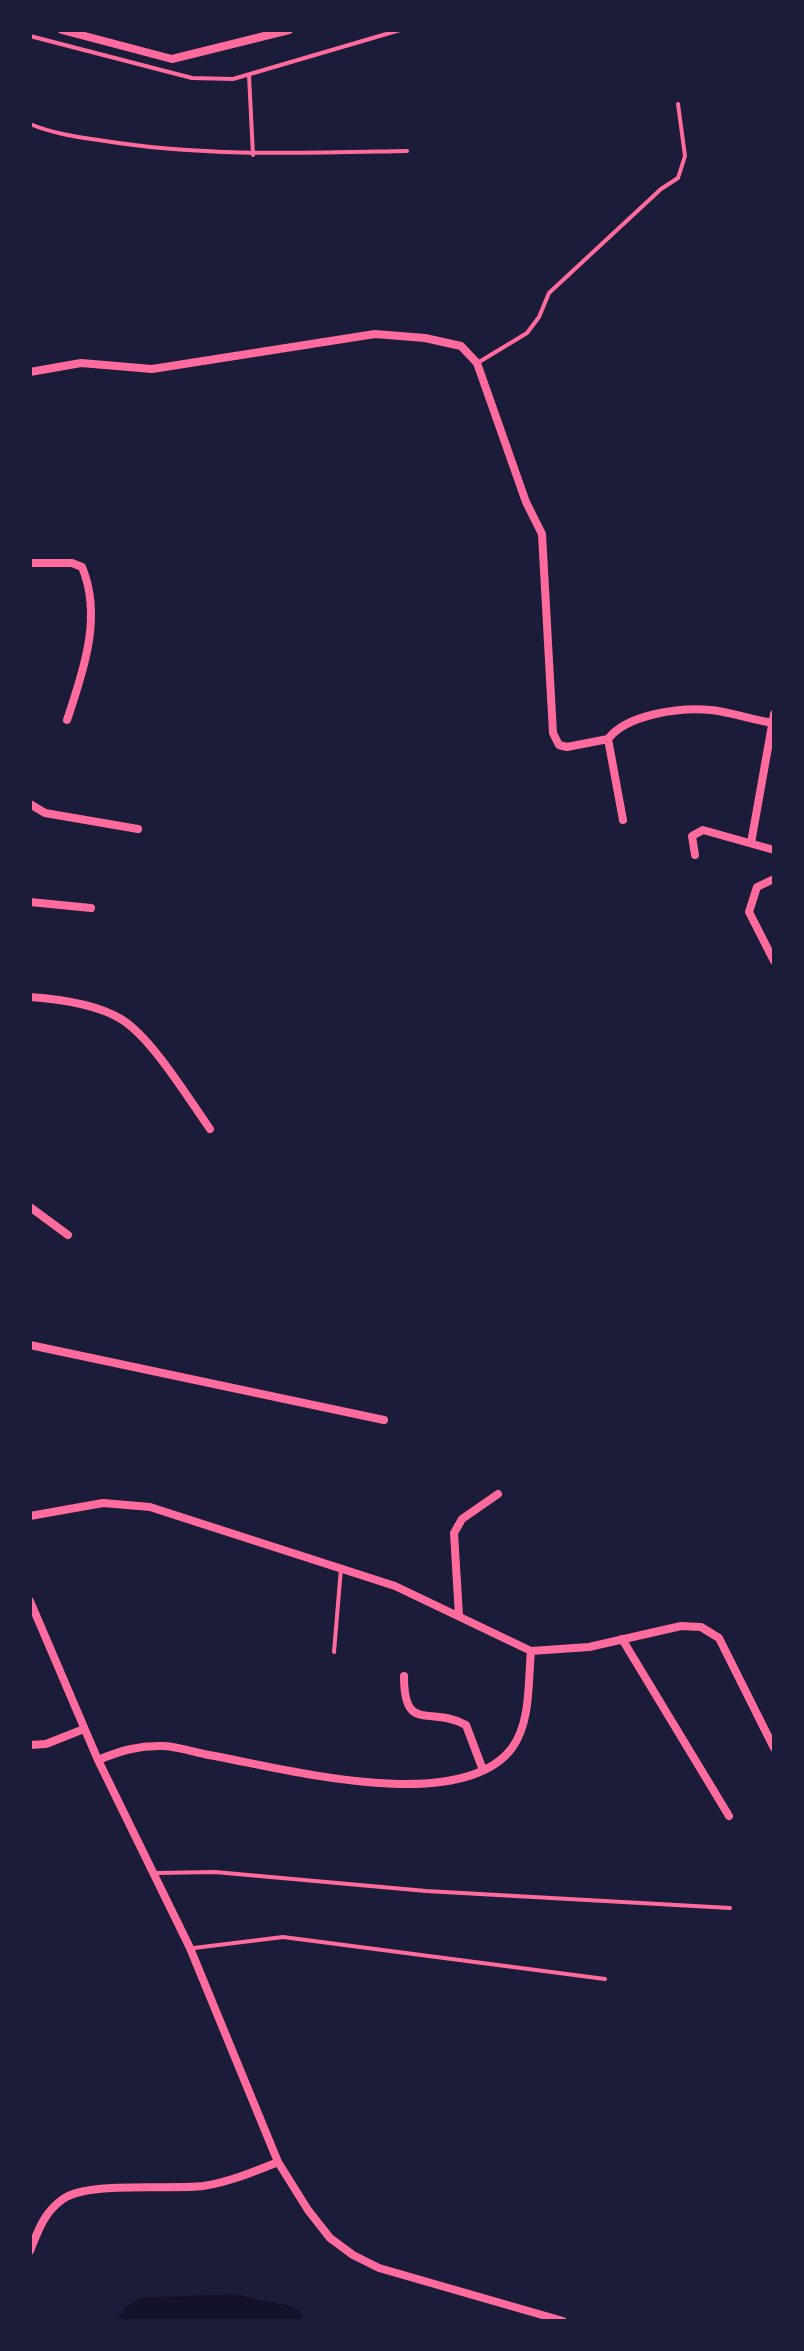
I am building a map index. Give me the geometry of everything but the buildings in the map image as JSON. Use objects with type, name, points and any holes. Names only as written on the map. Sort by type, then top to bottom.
[{"type":"street","points":[[62,30],[172,59],[289,30]]},
{"type":"street","points":[[30,372],[81,363],[152,369],[375,334],[425,338],[460,346],[477,363],[526,502],[542,534],[553,733],[558,744],[567,747],[608,739],[628,723],[691,710],[716,710],[773,723]]},
{"type":"street","points":[[30,563],[72,563],[82,567],[86,576],[91,606],[86,664],[67,720]]},
{"type":"street","points":[[751,843],[774,714]]},
{"type":"street","points":[[608,739],[623,820]]},
{"type":"street","points":[[30,804],[45,813],[138,829]]},
{"type":"street","points":[[695,855],[692,836],[702,830],[774,850]]},
{"type":"street","points":[[774,879],[756,887],[750,912],[774,960]]},
{"type":"street","points":[[30,902],[91,908]]},
{"type":"street","points":[[30,998],[66,1002],[120,1018],[139,1034],[210,1128]]},
{"type":"street","points":[[30,1207],[68,1234]]},
{"type":"street","points":[[30,1345],[384,1420]]},
{"type":"street","points":[[458,1616],[454,1533],[462,1519],[498,1494]]},
{"type":"street","points":[[30,1516],[103,1503],[150,1507],[394,1586],[531,1651],[590,1647],[681,1626],[700,1627],[720,1638],[774,1748]]},
{"type":"street","points":[[30,1601],[98,1760],[190,1948],[278,2162],[330,2238],[380,2268],[563,2321]]},
{"type":"street","points":[[622,1639],[728,1816]]},
{"type":"street","points":[[98,1760],[128,1747],[167,1746],[370,1784],[463,1779],[484,1770],[512,1748],[521,1730],[531,1651]]},
{"type":"street","points":[[404,1676],[408,1709],[423,1716],[456,1719],[466,1724],[484,1770]]},
{"type":"street","points":[[30,1744],[46,1744],[84,1729]]},
{"type":"street","points":[[30,2251],[42,2220],[65,2197],[98,2188],[146,2190],[206,2185],[240,2178],[278,2162]]},
{"type":"lane","points":[[30,36],[192,78],[234,79],[400,30]]},
{"type":"lane","points":[[248,75],[253,155]]},
{"type":"lane","points":[[477,363],[527,333],[549,293],[661,189],[678,178],[685,156],[678,104]]},
{"type":"lane","points":[[30,124],[48,132],[143,147],[253,155],[407,151]]},
{"type":"lane","points":[[334,1652],[341,1568]]},
{"type":"lane","points":[[154,1873],[215,1872],[426,1891],[730,1908]]},
{"type":"lane","points":[[190,1948],[283,1936],[606,1979]]},
{"type":"waterway","points":[[134,2321],[144,2313],[232,2309],[288,2321]]}]
